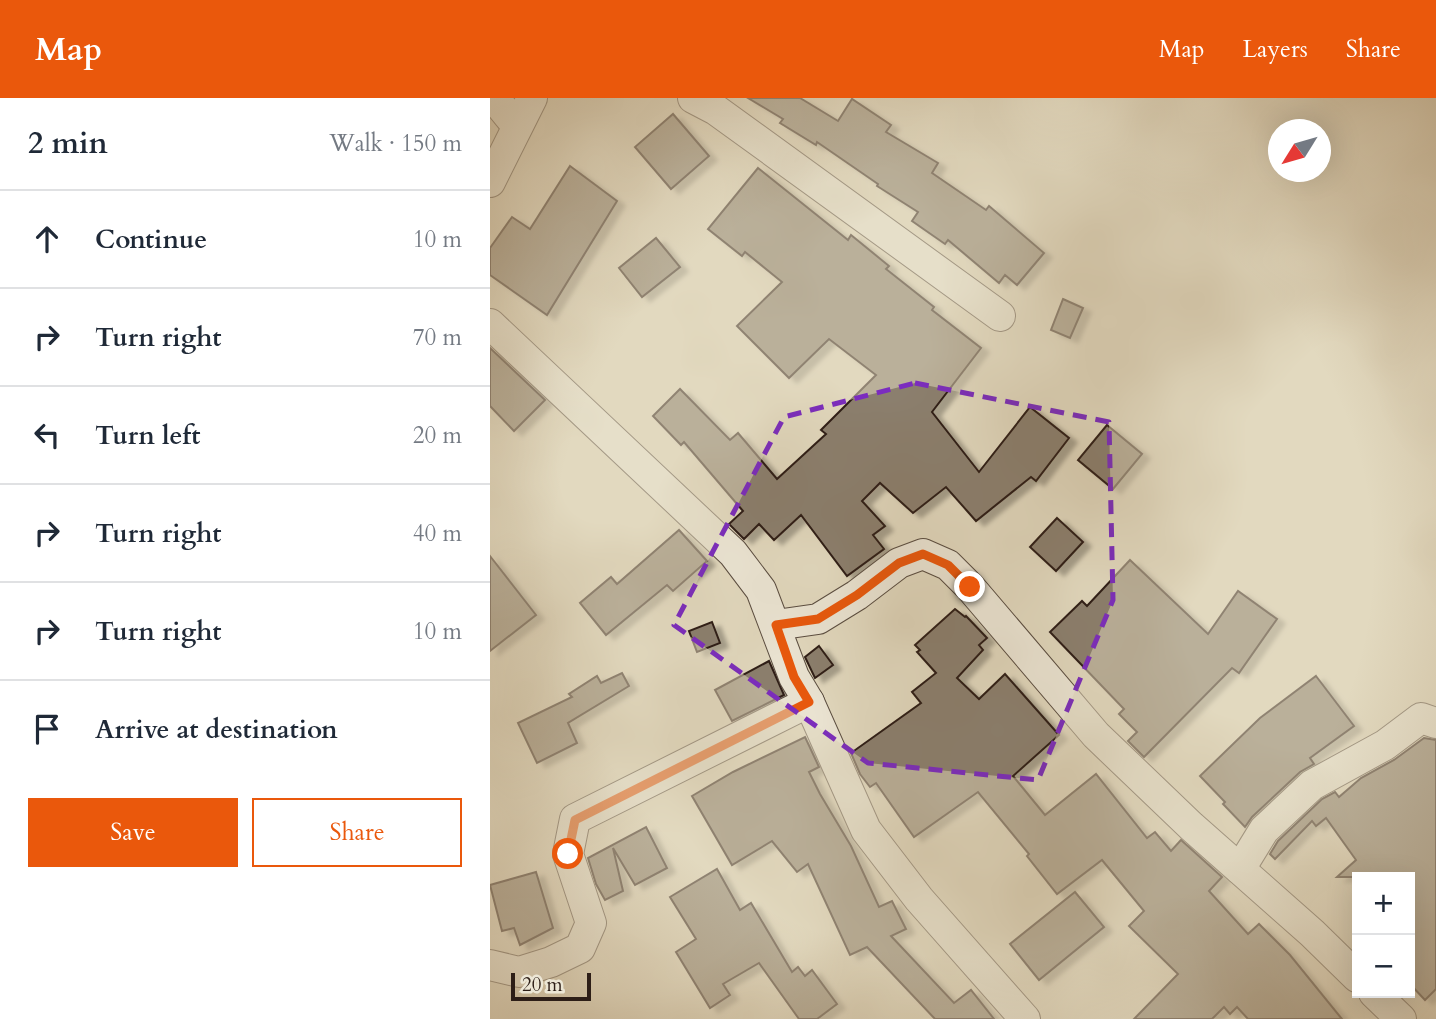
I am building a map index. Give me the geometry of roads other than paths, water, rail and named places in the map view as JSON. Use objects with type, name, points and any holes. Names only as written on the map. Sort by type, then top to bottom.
[{"type":"street","points":[[494,98],[517,127]]},
{"type":"street","points":[[490,182],[532,98]]},
{"type":"street","points":[[693,98],[727,118],[1000,316]]},
{"type":"street","points":[[490,324],[733,553],[761,590],[794,677],[809,702],[866,830],[919,899],[1025,1019]]},
{"type":"street","points":[[776,625],[818,619],[857,595],[899,563],[923,554],[948,565],[970,587],[1096,735],[1352,972]]},
{"type":"street","points":[[490,965],[519,972],[551,962],[580,948],[592,923],[568,854],[575,820],[809,702]]},
{"type":"street","points":[[1240,869],[1264,830],[1312,785],[1385,745],[1421,718],[1436,723]]},
{"type":"street","points":[[1379,998],[1401,1019]]}]
